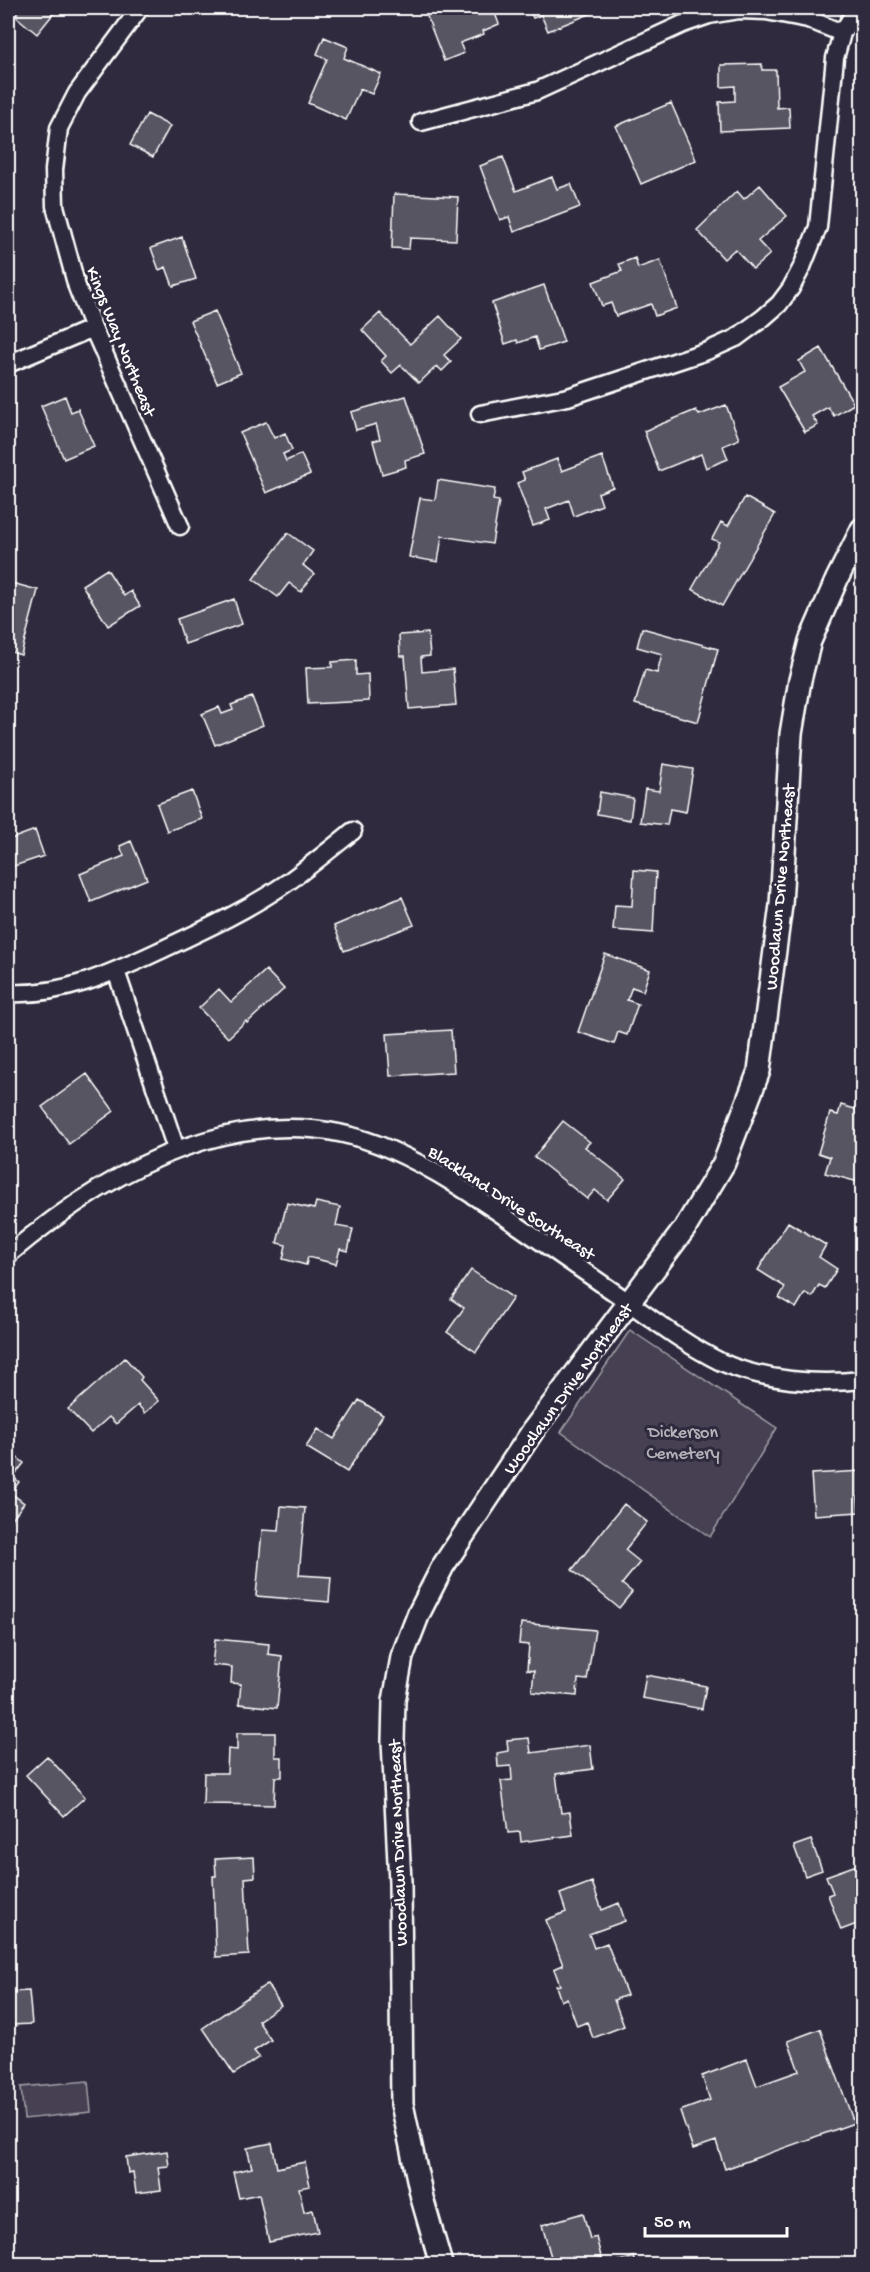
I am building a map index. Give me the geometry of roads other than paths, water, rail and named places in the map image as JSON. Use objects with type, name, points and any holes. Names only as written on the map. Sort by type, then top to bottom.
[{"type":"street","name":"Kings Way Northeast","points":[[140,8],[77,93],[59,128],[54,170],[55,206],[77,287],[93,328],[180,526]]},
{"type":"street","points":[[480,414],[568,397],[707,351],[736,338],[778,304],[791,288],[802,267],[818,227],[832,85],[842,33],[857,8]]},
{"type":"street","points":[[421,122],[537,91],[682,24],[710,15],[739,10],[766,11],[808,19],[842,33]]},
{"type":"street","points":[[8,364],[93,328]]},
{"type":"street","name":"Woodlawn Drive Northeast","points":[[441,2265],[422,2198],[402,2104],[401,1891],[393,1742],[394,1701],[402,1657],[419,1613],[443,1566],[534,1430],[686,1228],[724,1163],[759,1071],[778,936],[791,734],[800,680],[810,640],[862,529]]},
{"type":"street","points":[[8,993],[43,993],[83,984],[202,932],[286,883],[353,831]]},
{"type":"street","points":[[116,971],[176,1149]]},
{"type":"street","name":"Blackland Drive Southeast","points":[[8,1255],[33,1233],[67,1209],[144,1163],[176,1149],[242,1131],[290,1128],[331,1132],[388,1148],[425,1166],[471,1194],[679,1337],[722,1362],[768,1376],[813,1383],[862,1380]]},
{"type":"park label","name":"Dickerson Cemetery","points":[[683,1441]]}]
